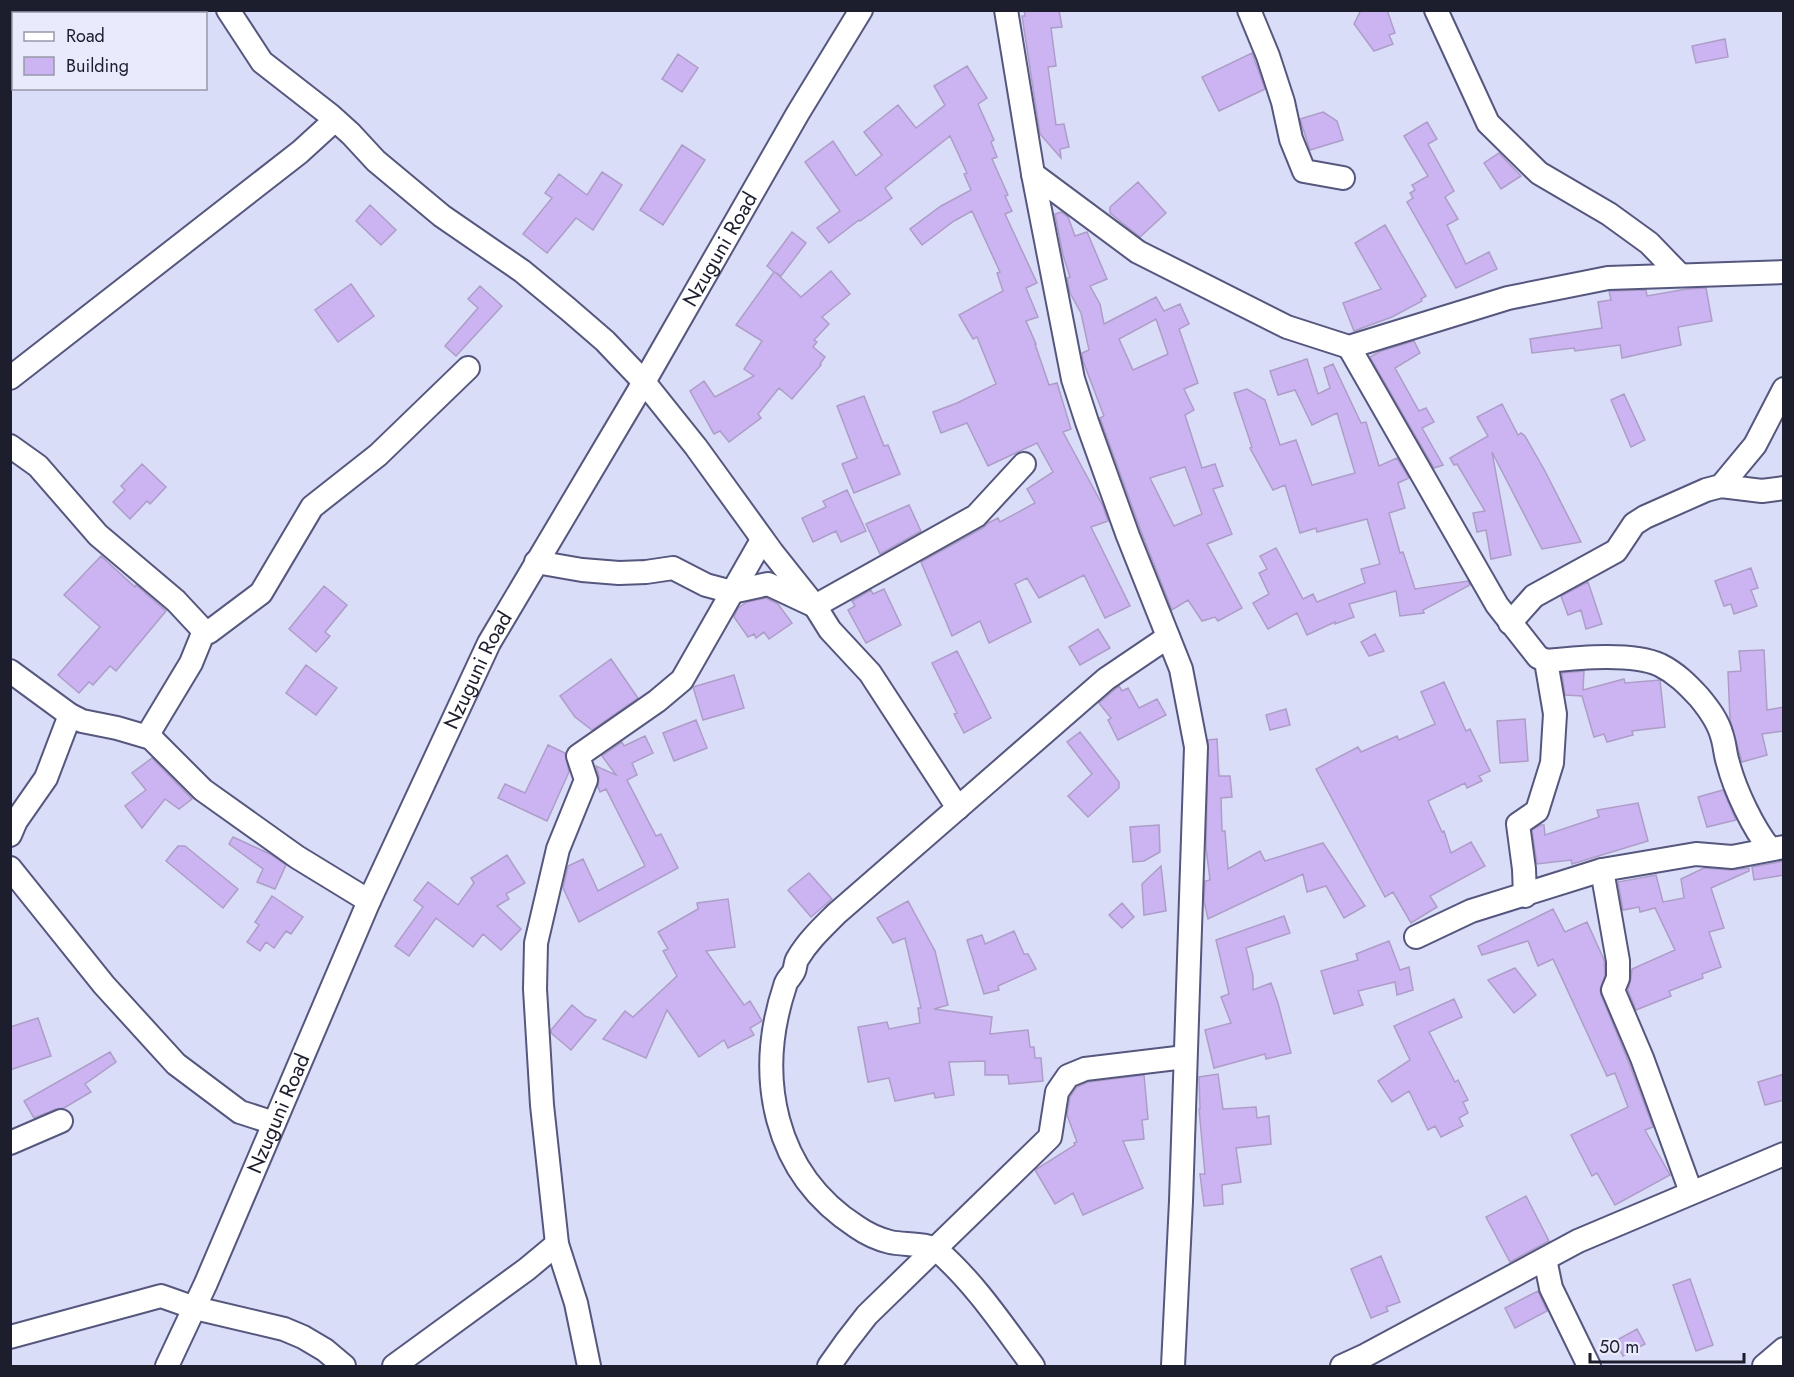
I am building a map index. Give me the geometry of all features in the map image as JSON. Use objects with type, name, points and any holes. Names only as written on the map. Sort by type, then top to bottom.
[{"type":"street","points":[[228,10],[262,62],[335,120],[376,161],[442,216],[522,271],[568,309],[605,340],[644,382],[696,447],[762,540],[815,606],[830,630],[870,673],[958,808]]},
{"type":"street","name":"Nzuguni Road","points":[[167,1366],[195,1308],[369,901],[489,643],[644,382],[798,113],[861,10]]},
{"type":"street","points":[[1006,10],[1033,174],[1073,380],[1128,536],[1181,669],[1196,747],[1173,1366]]},
{"type":"street","points":[[1250,10],[1268,56],[1283,102],[1291,139],[1304,171],[1343,178]]},
{"type":"street","points":[[1436,10],[1488,123],[1539,174],[1609,214],[1648,243],[1680,275]]},
{"type":"street","points":[[10,378],[300,152],[335,120]]},
{"type":"street","points":[[1033,174],[1138,252],[1287,327],[1349,347],[1508,298],[1608,278],[1784,272]]},
{"type":"street","points":[[1349,347],[1486,585],[1510,623],[1538,657],[1546,661],[1605,657],[1637,660],[1659,665],[1683,680],[1712,713],[1722,735],[1728,766],[1754,825],[1777,848]]},
{"type":"street","points":[[10,446],[38,466],[98,535],[176,601],[204,631],[209,632],[261,592],[312,507],[378,455],[468,368]]},
{"type":"street","points":[[1721,486],[1755,445],[1784,389]]},
{"type":"street","points":[[815,606],[976,516],[1024,464]]},
{"type":"street","points":[[1510,623],[1534,596],[1616,551],[1634,524],[1674,503],[1721,486],[1762,491],[1784,488]]},
{"type":"street","points":[[589,1366],[576,1303],[558,1244],[542,1105],[535,989],[536,943],[558,849],[585,780],[578,756],[657,701],[682,680],[762,540]]},
{"type":"street","points":[[537,562],[582,570],[619,573],[646,573],[673,568],[706,585],[732,592],[768,584],[815,606]]},
{"type":"street","points":[[147,736],[192,663],[204,631]]},
{"type":"street","points":[[1033,1366],[977,1292],[936,1248],[891,1242],[856,1227],[817,1192],[806,1178],[784,1144],[773,1104],[771,1068],[775,1022],[786,983],[794,972],[796,961],[808,941],[1054,722],[1106,679],[1168,637]]},
{"type":"street","points":[[1525,896],[1518,824],[1537,811],[1552,764],[1555,714],[1546,661]]},
{"type":"street","points":[[10,671],[82,722],[147,736],[164,749],[203,790],[297,857],[369,901]]},
{"type":"street","points":[[11,832],[46,778],[70,715]]},
{"type":"street","points":[[1416,937],[1472,911],[1602,870],[1696,854],[1732,857],[1777,848]]},
{"type":"street","points":[[10,868],[104,985],[176,1064],[240,1112],[274,1123]]},
{"type":"street","points":[[1602,870],[1618,961],[1618,978],[1613,990],[1642,1058],[1691,1192]]},
{"type":"street","points":[[829,1366],[867,1315],[1050,1137],[1057,1092],[1068,1076],[1085,1070],[1185,1057]]},
{"type":"street","points":[[10,1143],[61,1121]]},
{"type":"street","points":[[1342,1366],[1578,1241],[1783,1155]]},
{"type":"street","points":[[394,1366],[558,1244]]},
{"type":"street","points":[[1545,1259],[1551,1288],[1588,1366]]},
{"type":"street","points":[[10,1337],[161,1296],[195,1308],[284,1329],[325,1350],[344,1366]]},
{"type":"street","points":[[1764,1366],[1784,1349]]},
{"type":"building","points":[[1024,10],[1059,10],[1062,27],[1051,28],[1056,66],[1048,67],[1056,125],[1064,124],[1069,147],[1060,149],[1061,158],[1040,134],[1022,16],[1025,16]]},
{"type":"building","points":[[1361,10],[1387,10],[1395,33],[1389,35],[1393,44],[1374,51],[1354,24]]},
{"type":"building","points":[[1725,39],[1728,57],[1696,63],[1692,46]]},
{"type":"building","points":[[1252,53],[1265,89],[1219,111],[1202,77]]},
{"type":"building","points":[[678,54],[698,68],[682,92],[662,79]]},
{"type":"building","points":[[967,66],[987,98],[978,104],[994,140],[991,142],[997,157],[992,159],[1008,195],[1005,196],[1012,211],[1005,214],[1037,283],[1026,288],[1038,317],[1026,321],[1049,385],[1057,383],[1071,429],[1063,432],[1103,506],[1108,521],[1091,527],[1130,606],[1105,618],[1084,575],[1039,598],[1027,578],[1015,584],[1031,622],[989,643],[980,621],[952,636],[921,562],[983,528],[988,523],[998,518],[1000,522],[1035,503],[1027,489],[1053,472],[1037,443],[988,466],[967,423],[941,433],[933,412],[996,384],[977,337],[973,339],[959,315],[1003,291],[997,273],[1000,272],[972,211],[954,221],[922,245],[910,229],[941,206],[971,190],[964,174],[967,173],[950,136],[885,188],[892,198],[829,243],[817,228],[840,211],[805,162],[833,141],[856,176],[882,155],[864,132],[898,105],[916,128],[945,105],[934,86]]},
{"type":"building","points":[[1323,112],[1337,121],[1343,140],[1310,150],[1300,119]]},
{"type":"building","points":[[1427,122],[1437,139],[1428,144],[1454,191],[1445,197],[1458,219],[1447,225],[1466,264],[1489,252],[1497,269],[1456,288],[1407,202],[1413,198],[1410,193],[1415,190],[1412,185],[1428,176],[1404,136]]},
{"type":"building","points":[[682,145],[705,160],[663,225],[640,210]]},
{"type":"building","points":[[1499,153],[1521,176],[1501,189],[1484,163]]},
{"type":"building","points":[[602,172],[622,185],[593,230],[576,218],[547,253],[523,234],[552,198],[545,193],[559,174],[587,195]]},
{"type":"building","points":[[1138,182],[1166,213],[1140,237],[1110,213],[1110,207]]},
{"type":"building","points":[[370,205],[396,230],[381,245],[356,221]]},
{"type":"building","points":[[1061,212],[1068,217],[1075,236],[1087,232],[1107,279],[1090,286],[1100,304],[1104,324],[1156,297],[1164,311],[1180,304],[1189,324],[1179,329],[1198,383],[1184,389],[1194,410],[1185,415],[1202,468],[1215,464],[1223,486],[1213,489],[1232,534],[1207,544],[1242,608],[1218,621],[1215,617],[1202,621],[1188,600],[1172,610],[1100,418],[1104,416],[1083,361],[1082,353],[1089,350],[1081,313],[1070,293],[1067,278],[1070,277],[1055,214]],"holes":[[[1156,319],[1168,354],[1133,370],[1119,339]],[[1185,467],[1202,514],[1174,526],[1150,478]]]},
{"type":"building","points":[[1385,225],[1426,296],[1421,299],[1422,301],[1392,317],[1354,331],[1343,303],[1381,289],[1355,243]]},
{"type":"building","points":[[792,232],[806,243],[781,276],[775,272],[801,297],[831,271],[850,294],[822,317],[829,324],[814,340],[817,342],[813,347],[825,357],[821,365],[792,399],[779,388],[758,414],[761,418],[729,442],[720,431],[714,434],[690,391],[704,381],[715,397],[754,376],[744,369],[762,341],[736,325],[774,272],[767,266]]},
{"type":"building","points":[[351,284],[374,316],[338,342],[315,310]]},
{"type":"building","points":[[480,286],[502,306],[456,356],[445,346],[478,308],[468,299]]},
{"type":"building","points":[[1706,288],[1712,321],[1678,327],[1681,345],[1622,358],[1620,345],[1575,351],[1574,348],[1532,353],[1530,339],[1602,328],[1598,302],[1611,300],[1609,291],[1646,290],[1647,296]]},
{"type":"building","points":[[1414,341],[1420,353],[1395,368],[1419,411],[1426,408],[1434,422],[1422,428],[1443,465],[1434,468],[1370,357],[1381,351]]},
{"type":"building","points":[[1307,359],[1318,394],[1330,388],[1324,368],[1333,364],[1361,423],[1366,422],[1379,466],[1397,458],[1409,478],[1398,483],[1405,508],[1389,513],[1400,553],[1403,552],[1415,589],[1468,581],[1470,585],[1423,610],[1424,613],[1400,616],[1396,591],[1349,604],[1354,617],[1335,624],[1335,622],[1307,635],[1297,613],[1268,629],[1253,603],[1269,594],[1259,573],[1267,569],[1260,556],[1276,548],[1303,599],[1313,594],[1317,602],[1365,583],[1361,569],[1380,564],[1367,519],[1317,532],[1316,528],[1300,533],[1285,485],[1273,490],[1250,448],[1252,447],[1234,393],[1247,389],[1265,400],[1280,445],[1296,440],[1312,485],[1355,473],[1337,413],[1312,425],[1295,390],[1278,395],[1270,371]]},
{"type":"building","points":[[1624,394],[1645,440],[1631,447],[1611,400]]},
{"type":"building","points":[[864,396],[884,446],[888,445],[900,474],[854,493],[842,464],[857,458],[837,406]]},
{"type":"building","points":[[1502,404],[1518,435],[1521,433],[1525,436],[1581,542],[1542,549],[1492,452],[1511,555],[1491,559],[1486,530],[1477,532],[1473,513],[1485,511],[1457,464],[1454,465],[1450,458],[1488,436],[1477,417]]},
{"type":"building","points":[[142,464],[166,487],[150,504],[147,501],[130,519],[113,502],[125,490],[121,486]]},
{"type":"building","points":[[847,490],[866,531],[841,542],[836,531],[813,542],[802,518],[826,507],[823,501]]},
{"type":"building","points":[[909,505],[921,531],[880,554],[866,524]]},
{"type":"building","points":[[101,556],[166,611],[116,671],[110,666],[93,685],[89,682],[79,693],[58,675],[100,627],[64,595]]},
{"type":"building","points":[[1751,568],[1758,588],[1751,590],[1757,606],[1734,614],[1731,604],[1724,606],[1715,581]]},
{"type":"building","points":[[1588,582],[1602,624],[1586,629],[1581,610],[1568,615],[1561,596]]},
{"type":"building","points":[[324,586],[347,605],[325,632],[330,636],[316,652],[289,629]]},
{"type":"building","points":[[884,589],[901,625],[866,643],[848,610],[855,606],[852,601],[871,590],[873,594]]},
{"type":"building","points":[[766,598],[778,604],[792,623],[769,639],[764,632],[756,638],[754,634],[748,637],[734,617],[738,608],[747,602]]},
{"type":"building","points":[[1098,629],[1110,648],[1080,665],[1069,647]]},
{"type":"building","points":[[1375,634],[1384,651],[1369,656],[1361,642]]},
{"type":"building","points":[[1764,650],[1767,710],[1784,707],[1784,731],[1762,734],[1767,755],[1742,762],[1730,720],[1728,672],[1741,671],[1739,651]]},
{"type":"building","points":[[957,651],[991,718],[964,733],[954,714],[957,713],[932,663]]},
{"type":"building","points":[[611,659],[638,698],[592,730],[575,717],[560,696]]},
{"type":"building","points":[[306,665],[337,688],[316,715],[286,693]]},
{"type":"building","points":[[1584,671],[1583,690],[1624,679],[1625,683],[1660,680],[1665,727],[1632,731],[1633,735],[1607,742],[1604,734],[1594,737],[1582,696],[1565,695],[1562,673]]},
{"type":"building","points":[[734,675],[744,708],[703,720],[693,687]]},
{"type":"building","points":[[1444,682],[1466,731],[1470,729],[1490,771],[1479,776],[1482,781],[1467,788],[1465,783],[1428,801],[1442,832],[1444,831],[1451,853],[1471,842],[1485,866],[1430,896],[1437,907],[1411,923],[1393,892],[1385,897],[1316,769],[1358,747],[1361,752],[1397,736],[1399,740],[1435,724],[1421,692]]},
{"type":"building","points":[[1119,686],[1122,691],[1128,688],[1139,708],[1157,699],[1166,715],[1118,740],[1108,720],[1111,718],[1099,703]]},
{"type":"building","points":[[1286,709],[1290,725],[1270,730],[1266,715]]},
{"type":"building","points":[[1525,719],[1528,761],[1500,763],[1497,721]]},
{"type":"building","points":[[696,720],[707,748],[674,761],[663,733]]},
{"type":"building","points":[[1080,732],[1119,782],[1119,788],[1088,817],[1068,796],[1092,774],[1067,742]]},
{"type":"building","points":[[645,736],[653,753],[632,763],[637,775],[627,780],[656,836],[661,834],[678,868],[579,922],[563,888],[568,866],[583,859],[598,891],[645,866],[606,789],[600,792],[596,766],[616,775],[602,756],[622,742],[624,746]]},
{"type":"building","points":[[1217,739],[1219,776],[1230,776],[1232,797],[1221,798],[1222,831],[1225,831],[1228,869],[1260,851],[1265,861],[1323,843],[1365,906],[1344,918],[1326,886],[1307,892],[1303,874],[1208,919],[1204,901],[1205,881],[1210,880],[1206,848],[1208,740]]},
{"type":"building","points":[[548,745],[565,753],[569,772],[547,821],[498,798],[505,784],[525,793]]},
{"type":"building","points":[[152,758],[192,799],[179,809],[165,799],[142,828],[125,806],[146,790],[132,773]]},
{"type":"building","points":[[1723,790],[1736,820],[1707,827],[1698,797]]},
{"type":"building","points":[[1638,803],[1648,841],[1572,864],[1571,860],[1537,864],[1532,830],[1540,825],[1544,825],[1545,835],[1599,817],[1597,810]]},
{"type":"building","points":[[1159,825],[1160,852],[1144,861],[1133,862],[1130,827]]},
{"type":"building","points":[[233,837],[270,854],[286,865],[275,889],[257,882],[263,869],[229,844]]},
{"type":"building","points":[[178,846],[185,846],[238,889],[223,908],[166,861]]},
{"type":"building","points":[[507,855],[525,883],[506,894],[509,899],[497,906],[521,929],[501,950],[483,934],[473,947],[436,918],[409,956],[395,946],[423,907],[414,900],[428,882],[458,905],[474,883],[471,878]]},
{"type":"building","points":[[1784,861],[1784,875],[1754,880],[1752,867]]},
{"type":"building","points":[[1161,866],[1166,911],[1144,915],[1142,884]]},
{"type":"building","points":[[1704,868],[1731,870],[1749,868],[1749,871],[1711,888],[1724,928],[1709,932],[1721,967],[1702,974],[1703,978],[1669,991],[1671,996],[1636,1010],[1628,990],[1632,969],[1675,950],[1655,908],[1640,912],[1639,907],[1623,910],[1618,882],[1656,875],[1663,902],[1684,898],[1681,879]]},
{"type":"building","points":[[809,873],[832,899],[811,917],[788,890]]},
{"type":"building","points":[[272,896],[303,917],[291,934],[286,931],[274,948],[266,942],[260,951],[247,942],[259,925],[255,922]]},
{"type":"building","points":[[728,899],[735,947],[706,951],[744,1005],[750,1001],[762,1021],[750,1028],[754,1035],[728,1048],[724,1040],[699,1057],[667,1010],[646,1058],[603,1039],[625,1011],[633,1017],[677,976],[663,951],[668,949],[658,932],[698,909],[697,903]]},
{"type":"building","points":[[908,901],[935,951],[948,1005],[934,1009],[992,1017],[990,1034],[1028,1030],[1030,1047],[1034,1047],[1035,1058],[1041,1058],[1043,1081],[1009,1084],[1008,1075],[985,1075],[985,1061],[949,1062],[954,1095],[935,1098],[934,1093],[895,1101],[889,1078],[868,1082],[858,1027],[887,1022],[889,1029],[920,1023],[918,1008],[921,1008],[905,938],[893,943],[877,918]]},
{"type":"building","points":[[1122,903],[1134,917],[1122,928],[1109,915]]},
{"type":"building","points":[[1553,909],[1565,932],[1587,922],[1604,960],[1605,975],[1600,990],[1601,995],[1653,1127],[1645,1130],[1670,1175],[1615,1205],[1597,1173],[1592,1176],[1571,1135],[1628,1107],[1615,1073],[1607,1076],[1553,959],[1538,966],[1528,941],[1482,955],[1478,946]]},
{"type":"building","points":[[1284,916],[1290,933],[1246,948],[1253,976],[1253,990],[1271,983],[1291,1053],[1266,1059],[1265,1054],[1214,1068],[1205,1030],[1231,1023],[1221,997],[1229,994],[1216,940]]},
{"type":"building","points":[[1014,931],[1024,954],[1028,954],[1036,969],[998,986],[999,990],[984,994],[967,940],[982,935],[985,944]]},
{"type":"building","points":[[1389,941],[1400,970],[1409,967],[1413,990],[1397,995],[1395,982],[1358,991],[1363,1005],[1334,1014],[1321,971],[1358,960],[1356,954]]},
{"type":"building","points":[[1515,968],[1536,995],[1514,1013],[1488,980]]},
{"type":"building","points":[[1454,999],[1462,1017],[1429,1032],[1455,1082],[1458,1080],[1468,1100],[1463,1102],[1468,1113],[1459,1118],[1463,1126],[1441,1137],[1435,1126],[1428,1130],[1409,1091],[1392,1102],[1378,1081],[1410,1060],[1394,1026]]},
{"type":"building","points":[[572,1005],[585,1016],[596,1020],[571,1050],[551,1033],[551,1030]]},
{"type":"building","points":[[38,1018],[51,1056],[10,1070],[10,1027]]},
{"type":"building","points":[[110,1052],[116,1062],[85,1084],[91,1092],[64,1108],[34,1118],[24,1101]]},
{"type":"building","points":[[1218,1074],[1223,1109],[1256,1107],[1257,1118],[1269,1116],[1271,1144],[1236,1148],[1241,1182],[1222,1185],[1223,1204],[1204,1206],[1200,1174],[1205,1174],[1199,1109],[1199,1077]]},
{"type":"building","points":[[1784,1074],[1784,1100],[1765,1105],[1758,1082]]},
{"type":"building","points":[[1144,1075],[1148,1119],[1142,1120],[1144,1139],[1123,1141],[1143,1188],[1083,1215],[1073,1193],[1055,1204],[1035,1170],[1077,1142],[1067,1115],[1070,1097],[1077,1087],[1088,1082]]},
{"type":"building","points":[[1526,1196],[1549,1241],[1510,1262],[1486,1217]]},
{"type":"building","points":[[1381,1256],[1400,1302],[1386,1307],[1388,1311],[1371,1318],[1351,1269]]},
{"type":"building","points":[[1690,1279],[1713,1345],[1696,1351],[1673,1285]]},
{"type":"building","points":[[1538,1291],[1547,1311],[1515,1328],[1505,1308]]},
{"type":"building","points":[[1637,1329],[1645,1344],[1623,1356],[1615,1341]]}]
